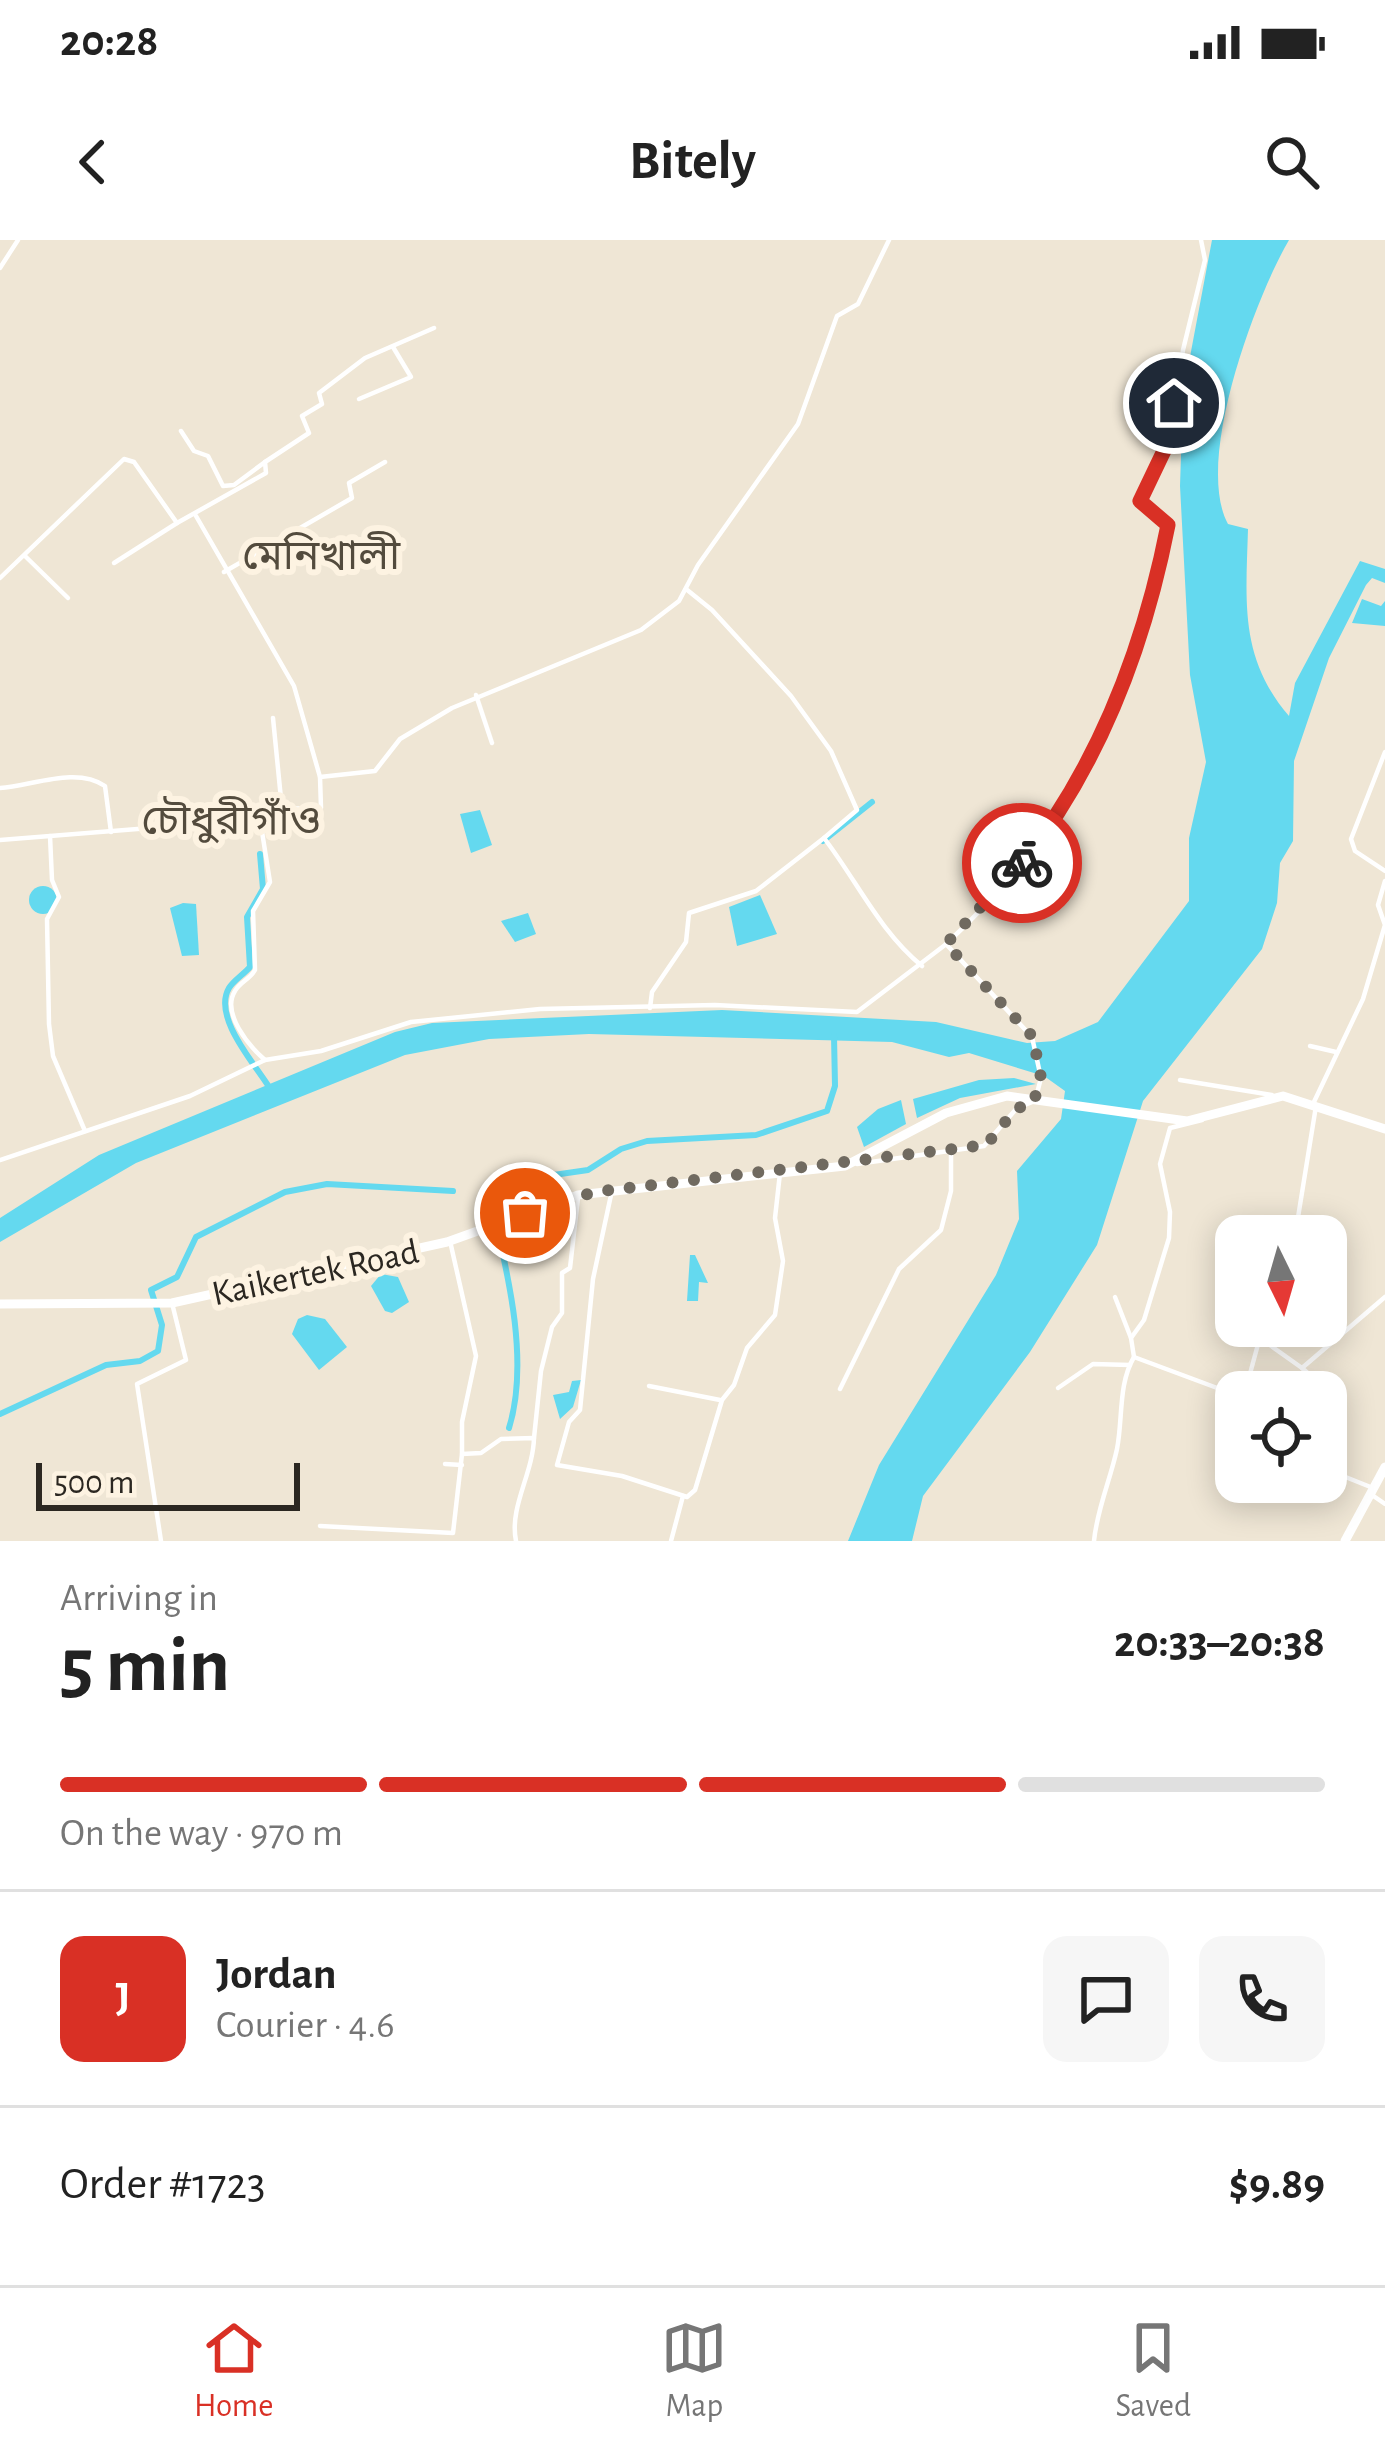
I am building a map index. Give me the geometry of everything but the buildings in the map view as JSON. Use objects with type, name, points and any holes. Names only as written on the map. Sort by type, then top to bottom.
[{"type":"main road","name":"Kaikertek Road","points":[[0,1304],[169,1303],[450,1241],[578,1195],[845,1166],[964,1106],[1028,1097],[1203,1119],[1272,1096],[1315,1104],[1385,1129]]},
{"type":"main road","points":[[1345,1541],[1385,1467]]},
{"type":"street","points":[[0,268],[18,240]]},
{"type":"street","points":[[320,776],[375,771],[400,739],[476,695],[641,630],[679,601],[788,440],[836,316],[858,304],[890,240]]},
{"type":"street","points":[[0,1160],[250,1071],[263,1062],[321,1051],[423,1020],[650,1008],[857,1012],[922,966],[1015,872],[1066,799],[1098,742],[1148,621],[1168,525],[1140,501],[1172,434],[1183,350],[1205,260],[1202,240]]},
{"type":"street","points":[[181,431],[194,451],[208,456],[223,486],[234,485],[310,433],[302,416],[322,404],[323,390],[355,364],[434,328]]},
{"type":"street","points":[[359,399],[412,377],[393,347]]},
{"type":"street","points":[[0,578],[124,459],[134,462],[177,523]]},
{"type":"street","points":[[114,563],[266,473],[265,462]]},
{"type":"street","points":[[224,572],[352,498],[349,483],[386,462]]},
{"type":"street","points":[[0,840],[274,818],[282,809],[321,808],[320,776],[294,686],[224,572],[196,516]]},
{"type":"street","points":[[25,556],[68,598]]},
{"type":"street","points":[[650,1008],[652,992],[686,942],[689,913],[756,891],[826,841],[856,810],[831,752],[777,680],[686,589]]},
{"type":"street","points":[[476,695],[492,743]]},
{"type":"street","points":[[273,718],[282,809]]},
{"type":"street","points":[[1385,752],[1351,839],[1355,850],[1385,871]]},
{"type":"street","points":[[0,788],[70,777],[96,780],[105,786],[111,832]]},
{"type":"street","points":[[260,819],[270,882],[253,911],[255,970],[235,991],[233,1002],[241,1033],[263,1062]]},
{"type":"street","points":[[50,836],[52,880],[59,897],[47,919],[49,1024],[53,1055],[85,1131]]},
{"type":"street","points":[[826,841],[853,873],[885,931],[922,966]]},
{"type":"street","points":[[1298,1215],[1315,1104],[1336,1052],[1356,1019],[1385,925],[1378,905],[1385,881]]},
{"type":"street","points":[[845,1166],[986,1145],[1017,1108],[1033,1104],[1041,1078],[1033,1037],[946,944]]},
{"type":"street","points":[[1310,1046],[1336,1052]]},
{"type":"street","points":[[1180,1080],[1272,1096]]},
{"type":"street","points":[[1131,1338],[1144,1320],[1169,1238],[1170,1212],[1160,1164],[1170,1128],[1203,1119]]},
{"type":"street","points":[[840,1389],[899,1270],[941,1231],[950,1191],[951,1151]]},
{"type":"street","points":[[612,1190],[593,1279],[580,1410],[569,1422],[557,1465],[622,1476],[683,1496],[695,1490],[722,1400],[734,1385],[747,1348],[775,1316],[784,1261],[775,1218],[781,1173]]},
{"type":"street","points":[[516,1541],[514,1518],[527,1486],[541,1371],[552,1327],[562,1313],[562,1274],[570,1268],[578,1195]]},
{"type":"street","points":[[320,1526],[453,1534],[462,1465],[461,1422],[467,1412],[475,1340],[450,1241]]},
{"type":"street","points":[[1094,1541],[1134,1357],[1115,1297]]},
{"type":"street","points":[[1303,1368],[1385,1297]]},
{"type":"street","points":[[161,1541],[137,1384],[186,1360],[169,1303]]},
{"type":"street","points":[[1273,1347],[1306,1371]]},
{"type":"street","points":[[1134,1357],[1215,1387]]},
{"type":"street","points":[[1058,1388],[1094,1364],[1130,1365]]},
{"type":"street","points":[[650,1386],[722,1400]]},
{"type":"street","points":[[462,1454],[482,1453],[501,1439],[534,1438]]},
{"type":"street","points":[[446,1464],[462,1465]]},
{"type":"street","points":[[1347,1478],[1385,1504]]},
{"type":"street","points":[[671,1541],[683,1496]]},
{"type":"water","points":[[1212,240],[1289,240],[1246,339],[1223,422],[1218,462],[1219,496],[1228,524],[1248,529],[1247,605],[1254,650],[1261,672],[1289,716],[1295,683],[1360,561],[1385,569],[1385,583],[1372,578],[1366,585],[1329,658],[1294,761],[1293,841],[1280,863],[1277,903],[1262,949],[1143,1101],[1097,1245],[1030,1352],[923,1496],[912,1541],[848,1541],[879,1465],[996,1275],[1019,1219],[1017,1171],[1061,1119],[1065,1091],[1044,1076],[969,1053],[949,1057],[892,1042],[589,1034],[489,1039],[405,1055],[136,1163],[0,1242],[0,1218],[99,1155],[395,1032],[432,1023],[722,1010],[936,1022],[1027,1043],[1055,1041],[1098,1022],[1189,901],[1189,838],[1206,762],[1190,675],[1180,486],[1183,394]]},
{"type":"water","points":[[1362,599],[1381,606],[1385,601],[1385,626],[1352,623]]},
{"type":"water","points":[[480,810],[492,845],[471,853],[460,814]]},
{"type":"water","points":[[43,886],[53,890],[57,900],[53,910],[43,914],[33,910],[29,900],[33,890]]},
{"type":"water","points":[[760,895],[777,934],[737,946],[729,907]]},
{"type":"water","points":[[196,904],[199,955],[182,956],[170,908]]},
{"type":"water","points":[[528,913],[536,934],[515,942],[501,921]]},
{"type":"water","points":[[1014,1078],[1036,1084],[960,1098],[917,1118],[913,1099],[979,1080]]},
{"type":"water","points":[[901,1100],[906,1124],[864,1147],[857,1127],[878,1109]]},
{"type":"water","points":[[690,1255],[695,1255],[708,1283],[699,1282],[698,1301],[687,1301]]},
{"type":"water","points":[[381,1274],[398,1277],[409,1302],[392,1313],[385,1311],[371,1286]]},
{"type":"water","points":[[307,1315],[325,1319],[347,1347],[319,1370],[292,1334],[298,1319]]},
{"type":"water","points":[[581,1380],[573,1407],[560,1419],[553,1395],[569,1392],[572,1381]]},
{"type":"waterway","points":[[823,841],[872,802]]},
{"type":"waterway","points":[[260,854],[263,889],[247,917],[250,967],[231,985],[225,1000],[237,1040],[269,1087]]},
{"type":"waterway","points":[[509,1428],[517,1349],[494,1215],[511,1194],[512,1181],[588,1170],[621,1149],[647,1141],[756,1135],[827,1111],[835,1086],[834,1036]]},
{"type":"waterway","points":[[0,1414],[106,1365],[140,1361],[158,1351],[162,1325],[151,1290],[177,1277],[196,1237],[285,1192],[327,1184],[453,1191]]},
{"type":"way so far","points":[[525,1213],[594,1192],[845,1166],[986,1145],[1017,1108],[1033,1104],[1041,1085],[1033,1037],[946,944],[1022,863]]},
{"type":"district","name":"মেনিখালী","points":[[321,554]]},
{"type":"district","name":"চৌধুরীগাঁও","points":[[231,819]]},
{"type":"route","points":[[1022,863],[1098,742],[1148,621],[1168,525],[1140,501],[1172,434],[1174,403]]}]
